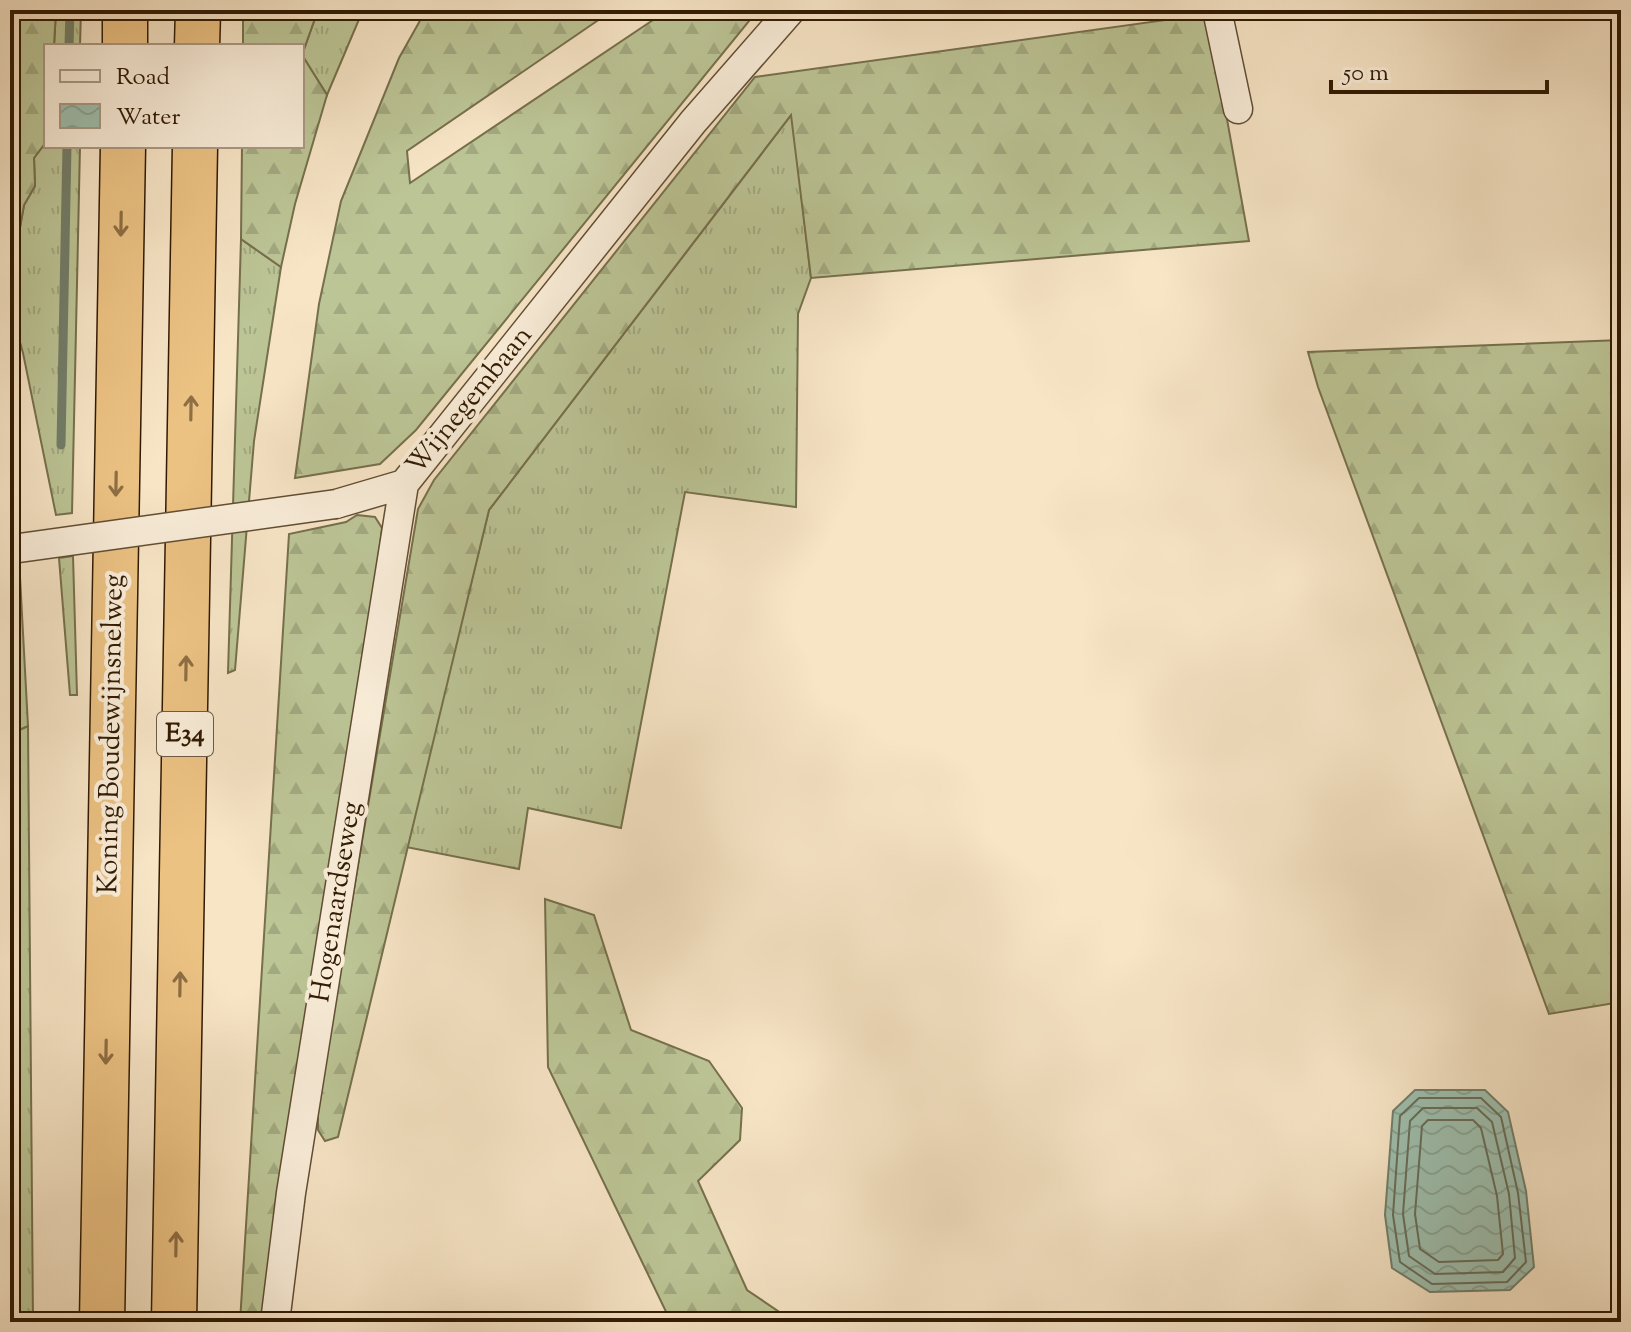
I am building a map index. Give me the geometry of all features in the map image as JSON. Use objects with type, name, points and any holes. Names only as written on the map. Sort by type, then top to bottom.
[{"type":"highway","points":[[125,10],[125,44]]},
{"type":"highway","points":[[197,44],[198,10]]},
{"type":"highway","name":"Koning Boudewijnsnelweg","points":[[102,1322],[123,148]]},
{"type":"highway","name":"E34","points":[[174,1322],[195,148]]},
{"type":"street","name":"Wijnegembaan","points":[[11,550],[336,504],[404,484],[693,122],[791,10]]},
{"type":"street","points":[[1217,10],[1238,109]]},
{"type":"street","name":"Hogenaardseweg","points":[[275,1322],[293,1179],[404,484]]},
{"type":"green space","points":[[10,10],[56,10],[54,44],[44,44],[44,145],[34,158],[35,186],[24,205],[18,239],[10,240]]},
{"type":"green space","points":[[56,10],[81,10],[80,44],[54,44]]},
{"type":"green space","points":[[243,10],[318,10],[304,49],[304,44],[243,44]]},
{"type":"green space","points":[[318,10],[363,10],[327,95],[304,58],[304,49]]},
{"type":"green space","points":[[426,10],[613,10],[407,151],[410,183],[668,10],[758,10],[416,430],[380,464],[295,478],[319,304],[341,201],[399,58]]},
{"type":"green space","points":[[1208,14],[1249,241],[811,278],[791,115],[489,510],[338,1137],[325,1141],[318,1130],[318,1103],[418,509],[434,480],[755,77]]},
{"type":"green space","points":[[304,58],[327,95],[295,204],[281,267],[241,239],[242,148],[304,148]]},
{"type":"green space","points":[[792,114],[811,278],[798,314],[796,507],[685,492],[621,828],[528,808],[519,869],[406,847],[489,510]]},
{"type":"green space","points":[[44,145],[44,148],[80,148],[72,513],[56,515],[23,353],[10,306],[10,240],[18,238],[24,205],[35,186],[34,158]]},
{"type":"green space","points":[[241,239],[281,267],[254,441],[235,670],[228,673]]},
{"type":"green space","points":[[1621,340],[1621,1002],[1549,1014],[1318,387],[1308,352]]},
{"type":"green space","points":[[357,515],[375,517],[382,528],[380,545],[264,1322],[240,1322],[289,534],[346,522]]},
{"type":"green space","points":[[73,556],[77,695],[70,695],[59,558]]},
{"type":"green space","points":[[20,577],[28,726],[10,734],[10,578]]},
{"type":"green space","points":[[28,726],[33,1322],[10,1322],[10,734]]},
{"type":"green space","points":[[545,899],[594,915],[631,1030],[709,1061],[742,1108],[740,1140],[698,1181],[747,1290],[794,1322],[671,1322],[548,1067]]},
{"type":"water","points":[[1415,1090],[1485,1090],[1508,1112],[1526,1191],[1534,1267],[1510,1290],[1430,1292],[1392,1268],[1385,1215],[1393,1111]]},
{"type":"waterway","points":[[69,44],[70,10]]},
{"type":"waterway","points":[[61,445],[67,148]]}]
